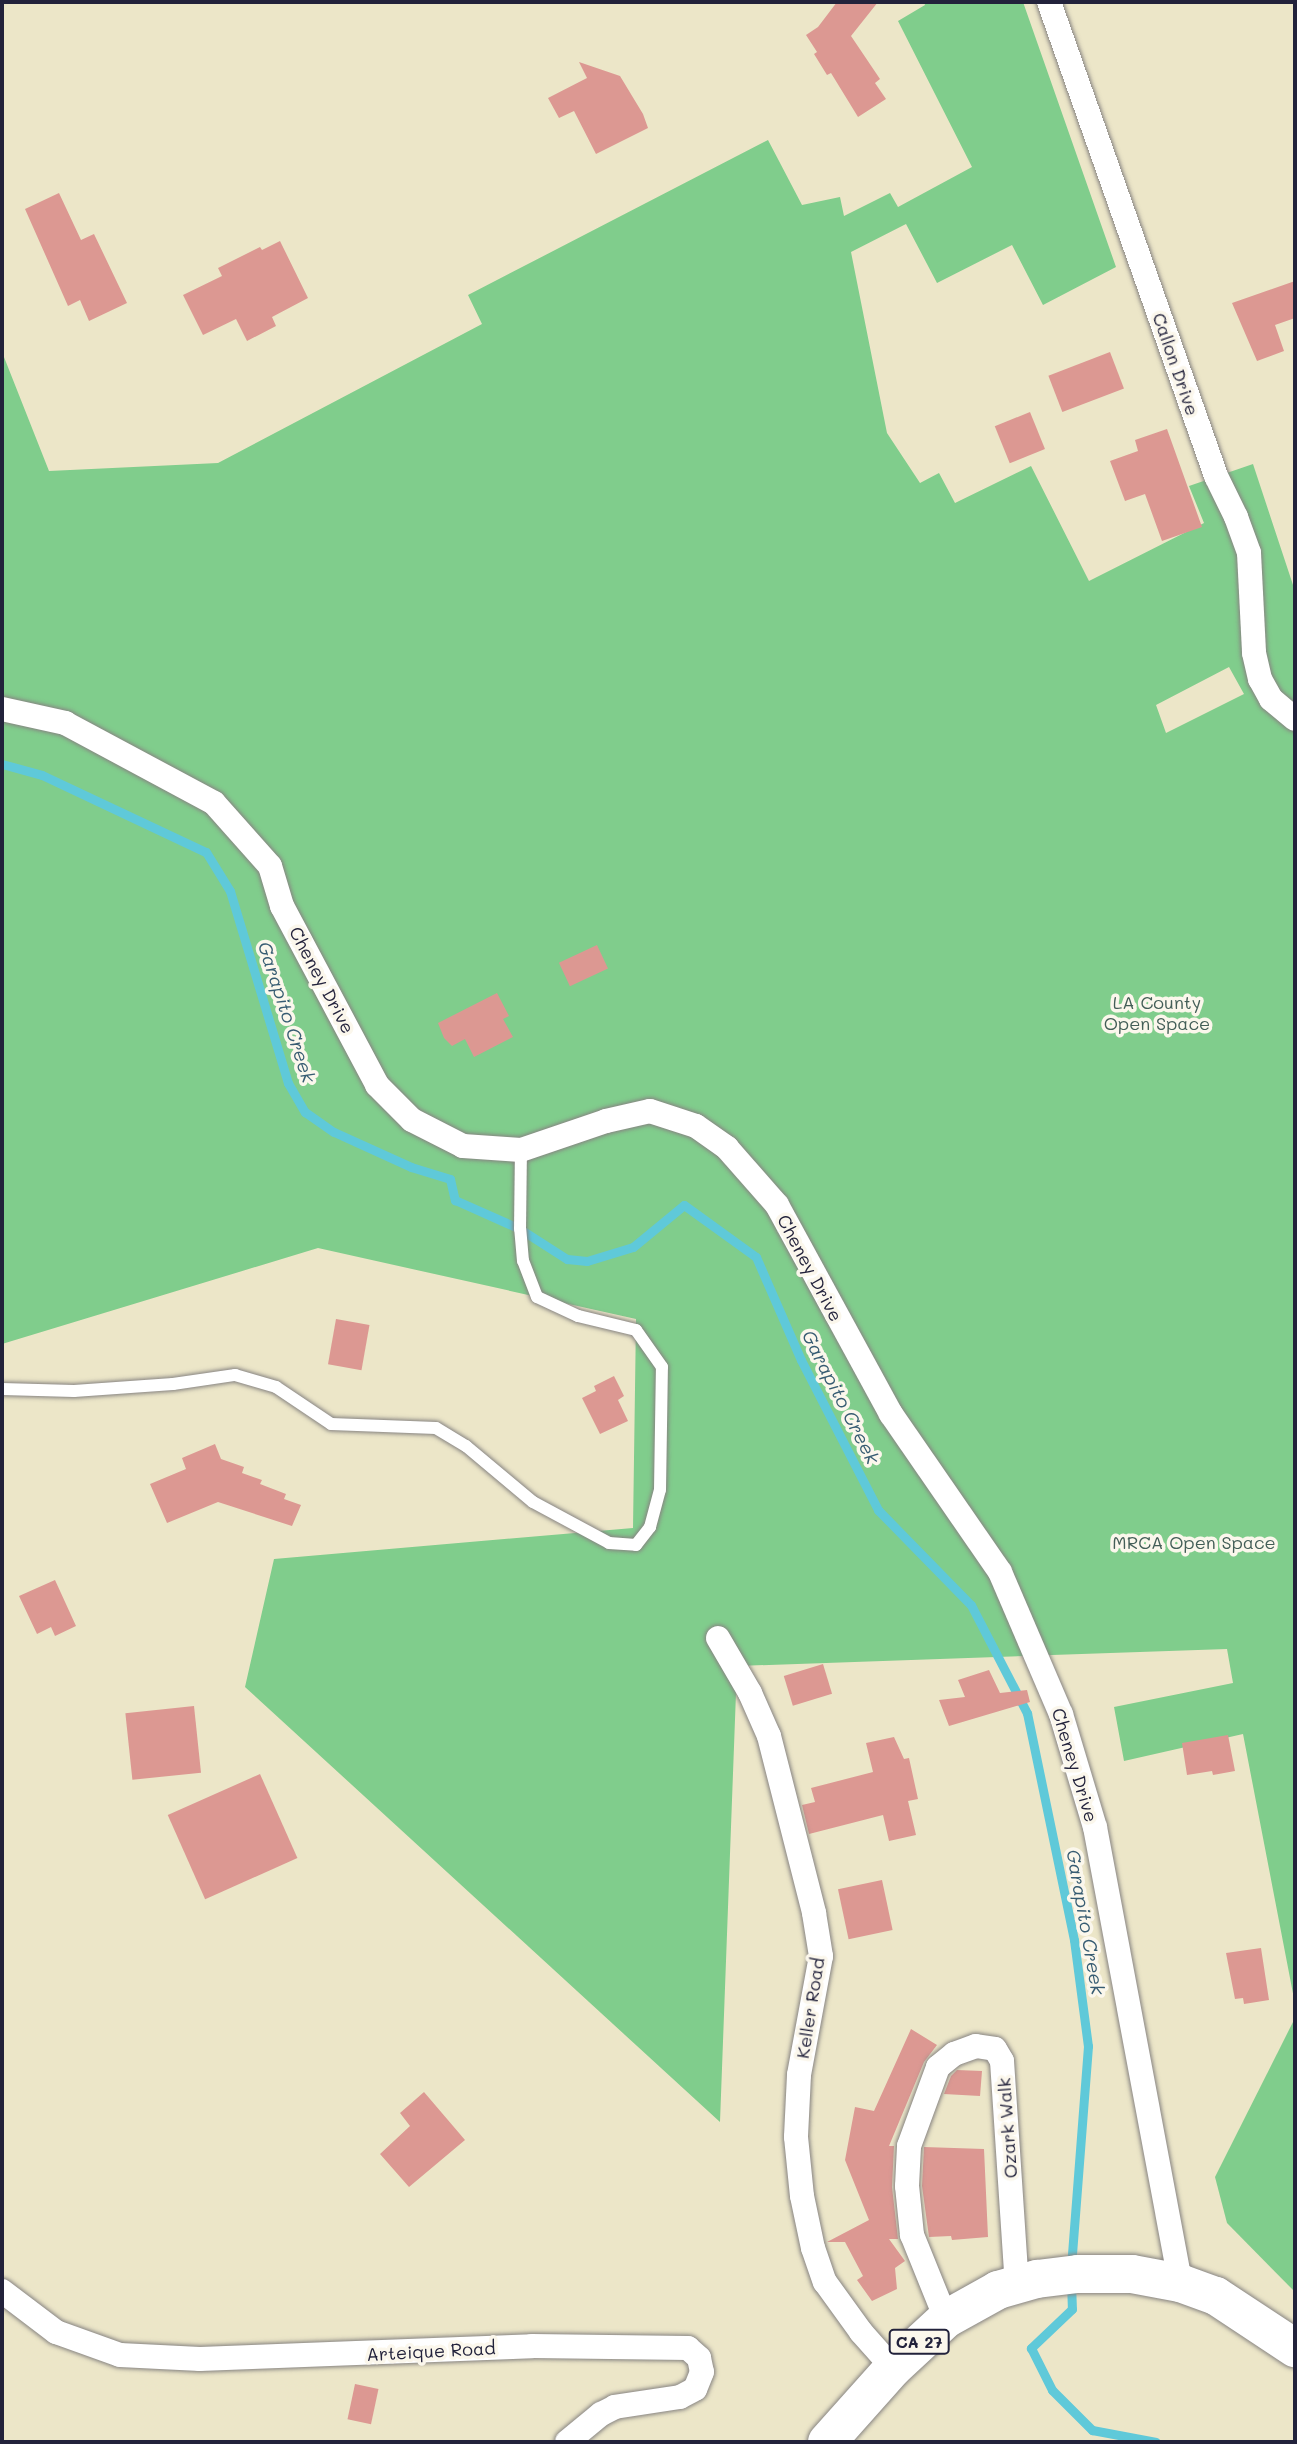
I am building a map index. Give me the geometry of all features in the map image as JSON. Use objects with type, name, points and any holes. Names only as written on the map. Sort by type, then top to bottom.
[{"type":"main road","name":"CA 27","points":[[827,2442],[893,2368],[946,2319],[980,2298],[1027,2282],[1097,2273],[1132,2274],[1180,2283],[1216,2296],[1295,2348]]},
{"type":"street","name":"Callon Drive","points":[[1049,2],[1216,476],[1249,552],[1254,653],[1260,680],[1271,698],[1295,719]]},
{"type":"street","name":"Cheney Drive","points":[[2,709],[65,723],[214,803],[270,866],[282,906],[377,1085],[412,1120],[463,1146],[521,1150],[606,1121],[650,1111],[696,1126],[727,1148],[777,1205],[891,1414],[1000,1572],[1062,1714],[1094,1827],[1180,2283]]},
{"type":"street","name":"Keller Road","points":[[718,1639],[750,1693],[769,1736],[814,1913],[821,1956],[799,2075],[796,2137],[802,2196],[813,2248],[825,2282],[861,2332],[893,2368]]},
{"type":"street","name":"Ozark Walk","points":[[946,2319],[912,2235],[907,2186],[909,2146],[938,2067],[954,2054],[976,2046],[995,2049],[1002,2062],[1027,2282]]},
{"type":"street","name":"Arteique Road","points":[[2,2291],[56,2332],[120,2355],[200,2359],[531,2346],[688,2348],[699,2358],[702,2372],[695,2389],[680,2397],[615,2407],[589,2423],[567,2442]]},
{"type":"lane","points":[[2,1389],[74,1391],[173,1384],[234,1375],[276,1387],[331,1424],[436,1428],[466,1446],[533,1502],[609,1543],[636,1545],[650,1527],[660,1490],[662,1367],[636,1330],[578,1316],[537,1297],[523,1261],[520,1229],[521,1150]]},
{"type":"green space","points":[[924,2],[1023,2],[1116,267],[1043,305],[1012,245],[937,283],[906,224],[851,252],[887,433],[920,483],[939,473],[955,503],[1031,466],[1089,581],[1204,523],[1189,486],[1253,464],[1295,591],[1295,2004],[1243,1734],[1124,1761],[1114,1707],[1233,1683],[1227,1649],[737,1666],[720,2122],[245,1687],[274,1559],[633,1528],[636,1319],[318,1248],[2,1344],[2,352],[49,471],[218,463],[482,324],[468,295],[768,140],[802,205],[840,197],[844,216],[890,193],[898,207],[972,167],[898,21],[925,5]],"holes":[[[1229,667],[1244,694],[1166,733],[1156,705]]]},
{"type":"green space","points":[[1295,2018],[1295,2292],[1227,2223],[1215,2177]]},
{"type":"building","points":[[837,2],[878,2],[851,36],[880,79],[875,83],[886,99],[858,117],[831,73],[827,75],[806,35],[818,27]]},
{"type":"building","points":[[579,62],[620,76],[643,114],[648,128],[596,154],[574,111],[559,118],[548,98],[587,78]]},
{"type":"building","points":[[59,193],[81,240],[94,234],[127,303],[89,321],[80,300],[68,306],[25,209]]},
{"type":"building","points":[[280,241],[308,298],[272,317],[276,326],[247,341],[236,319],[203,335],[183,295],[222,276],[218,268],[260,247],[262,250]]},
{"type":"building","points":[[1295,281],[1295,318],[1275,325],[1284,351],[1257,361],[1232,303]]},
{"type":"building","points":[[1110,352],[1124,388],[1062,412],[1048,376]]},
{"type":"building","points":[[1030,412],[1045,449],[1010,463],[995,426]]},
{"type":"building","points":[[1167,429],[1202,527],[1162,541],[1145,494],[1125,501],[1110,461],[1138,451],[1135,440]]},
{"type":"building","points":[[597,945],[608,969],[570,986],[559,963]]},
{"type":"building","points":[[497,993],[509,1016],[503,1019],[513,1037],[474,1057],[465,1039],[452,1046],[444,1038],[438,1023]]},
{"type":"building","points":[[336,1319],[369,1325],[361,1370],[328,1364]]},
{"type":"building","points":[[614,1376],[624,1396],[618,1400],[628,1421],[600,1434],[582,1398],[596,1391],[594,1386]]},
{"type":"building","points":[[215,1444],[221,1459],[244,1467],[242,1473],[262,1480],[260,1484],[286,1494],[284,1499],[301,1505],[292,1526],[218,1502],[167,1523],[150,1484],[186,1469],[182,1458]]},
{"type":"building","points":[[55,1580],[76,1626],[55,1636],[51,1627],[37,1634],[19,1596]]},
{"type":"building","points":[[823,1664],[832,1694],[793,1706],[784,1676]]},
{"type":"building","points":[[989,1670],[1000,1693],[1027,1690],[1030,1702],[949,1726],[939,1700],[965,1697],[958,1680]]},
{"type":"building","points":[[194,1706],[201,1773],[132,1780],[125,1713]]},
{"type":"building","points":[[1228,1735],[1235,1771],[1213,1775],[1212,1771],[1187,1775],[1182,1743]]},
{"type":"building","points":[[894,1737],[904,1759],[909,1758],[918,1799],[908,1801],[916,1835],[889,1841],[883,1815],[809,1834],[802,1805],[815,1802],[811,1788],[873,1772],[866,1743]]},
{"type":"building","points":[[260,1774],[297,1858],[205,1899],[168,1815]]},
{"type":"building","points":[[882,1880],[893,1930],[849,1939],[838,1889]]},
{"type":"building","points":[[1261,1948],[1269,2000],[1244,2004],[1243,1998],[1235,1999],[1226,1953]]},
{"type":"building","points":[[911,2029],[937,2045],[924,2062],[889,2146],[894,2146],[892,2187],[898,2239],[889,2239],[905,2261],[895,2268],[897,2289],[872,2301],[857,2280],[863,2276],[845,2242],[827,2242],[869,2220],[845,2160],[855,2107],[874,2111]]},
{"type":"building","points":[[957,2070],[982,2071],[980,2096],[944,2094],[951,2076]]},
{"type":"building","points":[[424,2092],[465,2140],[409,2187],[380,2154],[410,2126],[400,2113]]},
{"type":"building","points":[[924,2147],[984,2149],[988,2237],[952,2240],[951,2236],[929,2237],[922,2186]]},
{"type":"building","points":[[355,2384],[378,2389],[371,2424],[348,2419]]},
{"type":"waterway","name":"Garapito Creek","points":[[2,764],[42,775],[206,852],[230,891],[288,1083],[305,1112],[334,1132],[411,1167],[450,1179],[455,1200],[520,1229],[567,1259],[587,1261],[633,1247],[684,1205],[756,1257],[801,1360],[878,1510],[971,1605],[1027,1713],[1074,1940],[1088,2046],[1071,2265]]},
{"type":"waterway","name":"Garapito Creek","points":[[1071,2282],[1072,2309],[1031,2348],[1052,2390],[1092,2430],[1156,2442]]},
{"type":"park label","name":"LA County Open Space","points":[[1157,1013]]},
{"type":"park label","name":"MRCA Open Space","points":[[1194,1542]]}]
